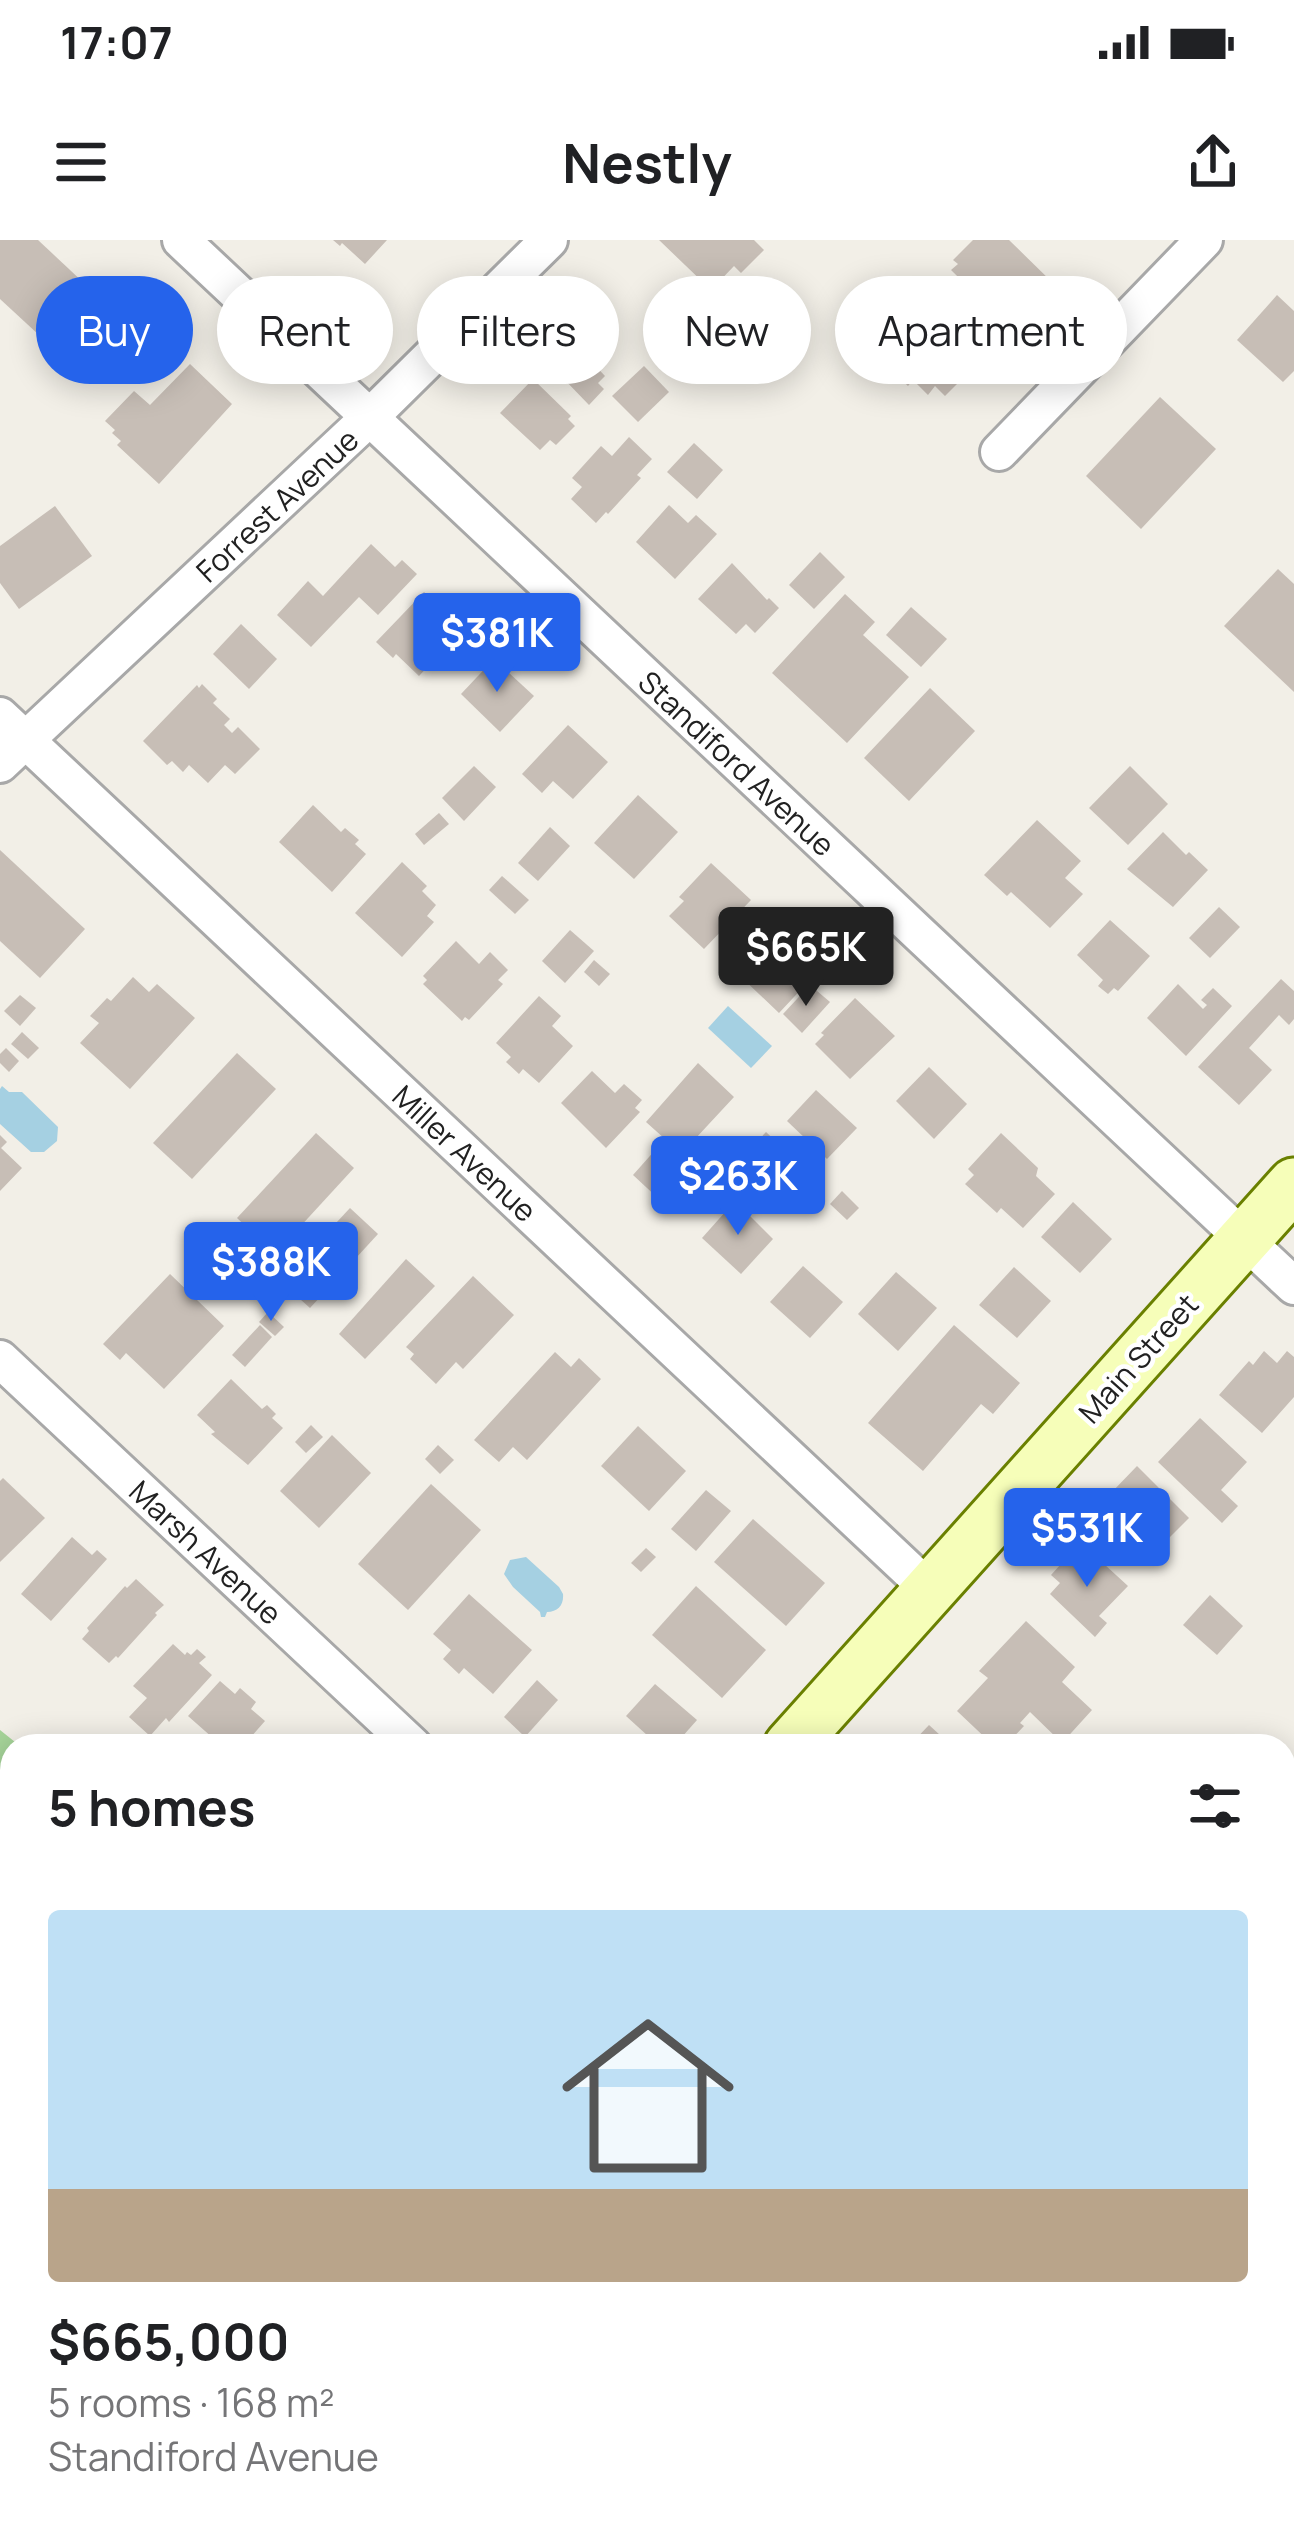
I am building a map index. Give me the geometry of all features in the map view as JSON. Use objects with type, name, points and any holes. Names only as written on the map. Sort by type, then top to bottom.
[{"type":"main road","name":"Main Street","points":[[801,1734],[1294,1184]]},
{"type":"street","name":"Standiford Avenue","points":[[181,240],[1294,1286]]},
{"type":"street","name":"Forrest Avenue","points":[[9,740],[370,417],[549,240]]},
{"type":"street","points":[[999,452],[1204,240]]},
{"type":"street","name":"Miller Avenue","points":[[9,740],[930,1590]]},
{"type":"street","name":"Marsh Avenue","points":[[0,1359],[400,1734]]},
{"type":"water","points":[[728,1006],[772,1046],[751,1068],[708,1028]]},
{"type":"water","points":[[2,1086],[9,1092],[22,1092],[58,1127],[57,1141],[44,1152],[31,1152],[0,1124]]},
{"type":"water","points":[[526,1557],[563,1594],[559,1607],[545,1617],[504,1574],[510,1560]]},
{"type":"building","points":[[0,240],[38,240],[76,276],[36,276],[36,332],[0,299]]},
{"type":"building","points":[[333,240],[387,240],[365,264]]},
{"type":"building","points":[[659,240],[754,240],[764,250],[741,273],[734,266],[724,276],[696,276]]},
{"type":"building","points":[[973,240],[1009,240],[1046,276],[957,276],[951,270],[958,264],[953,260]]},
{"type":"building","points":[[1277,295],[1294,311],[1294,371],[1283,382],[1237,340]]},
{"type":"building","points":[[193,367],[232,404],[159,484],[117,445],[121,441],[105,421],[134,391],[150,405],[170,384],[193,384]]},
{"type":"building","points":[[643,367],[643,384],[661,384],[669,392],[638,422],[612,396]]},
{"type":"building","points":[[528,384],[538,384],[575,426],[556,445],[550,440],[540,450],[500,413]]},
{"type":"building","points":[[569,384],[599,384],[604,389],[589,405]]},
{"type":"building","points":[[917,384],[957,384],[945,396],[935,386],[928,395]]},
{"type":"building","points":[[1160,397],[1216,449],[1141,529],[1086,476]]},
{"type":"building","points":[[629,437],[652,459],[637,475],[641,478],[596,523],[571,499],[582,487],[572,478],[601,446],[612,456]]},
{"type":"building","points":[[694,443],[723,470],[697,499],[667,472]]},
{"type":"building","points":[[669,505],[688,523],[696,515],[717,534],[675,579],[636,542]]},
{"type":"building","points":[[55,506],[92,556],[19,609],[0,583],[0,546]]},
{"type":"building","points":[[371,544],[395,567],[402,560],[417,574],[378,615],[359,597],[311,647],[277,615],[308,581],[323,596]]},
{"type":"building","points":[[820,552],[845,577],[814,609],[789,585]]},
{"type":"building","points":[[732,563],[779,608],[755,633],[746,624],[736,634],[698,599]]},
{"type":"building","points":[[1278,569],[1294,584],[1294,692],[1224,626]]},
{"type":"building","points":[[424,592],[463,629],[419,676],[376,642]]},
{"type":"building","points":[[845,594],[875,622],[863,635],[909,677],[847,743],[772,673]]},
{"type":"building","points":[[911,607],[947,639],[921,667],[886,635]]},
{"type":"building","points":[[241,624],[277,659],[249,689],[213,654]]},
{"type":"building","points":[[494,659],[534,696],[500,732],[461,694]]},
{"type":"building","points":[[202,684],[230,719],[224,725],[232,733],[238,727],[260,749],[235,774],[225,765],[208,783],[189,765],[183,772],[172,761],[167,765],[143,741]]},
{"type":"building","points":[[930,688],[975,731],[909,801],[864,758]]},
{"type":"building","points":[[568,725],[608,762],[573,799],[553,781],[542,793],[522,774]]},
{"type":"building","points":[[474,766],[496,787],[464,821],[442,798]]},
{"type":"building","points":[[1130,766],[1168,804],[1128,845],[1089,808]]},
{"type":"building","points":[[638,795],[678,832],[634,879],[594,843]]},
{"type":"building","points":[[313,805],[341,832],[345,828],[359,840],[355,844],[366,854],[332,892],[279,842]]},
{"type":"building","points":[[439,813],[449,824],[424,845],[415,834]]},
{"type":"building","points":[[1037,820],[1081,861],[1065,878],[1083,894],[1050,928],[1011,892],[1007,896],[984,875]]},
{"type":"building","points":[[550,827],[570,846],[538,881],[518,863]]},
{"type":"building","points":[[1163,832],[1208,870],[1173,907],[1127,869]]},
{"type":"building","points":[[0,850],[85,929],[40,978],[0,941]]},
{"type":"building","points":[[402,862],[427,886],[422,891],[436,905],[427,916],[434,922],[402,957],[355,913]]},
{"type":"building","points":[[711,863],[751,900],[704,949],[669,916],[684,901],[679,897]]},
{"type":"building","points":[[502,876],[529,900],[515,914],[489,890]]},
{"type":"building","points":[[1219,907],[1240,927],[1210,958],[1189,938]]},
{"type":"building","points":[[1110,920],[1150,956],[1118,991],[1114,988],[1108,994],[1098,986],[1103,980],[1077,955]]},
{"type":"building","points":[[792,928],[804,939],[799,945],[822,967],[779,1013],[740,976],[784,929]]},
{"type":"building","points":[[570,930],[594,951],[565,983],[542,961]]},
{"type":"building","points":[[456,941],[479,964],[490,952],[508,970],[498,980],[503,984],[469,1020],[462,1021],[423,984],[427,980],[423,976]]},
{"type":"building","points":[[594,960],[610,974],[599,986],[584,972]]},
{"type":"building","points":[[133,977],[149,992],[157,984],[195,1018],[130,1089],[80,1043],[99,1023],[90,1016]]},
{"type":"building","points":[[1281,979],[1294,991],[1294,1019],[1289,1025],[1279,1015],[1249,1048],[1272,1070],[1239,1105],[1198,1067]]},
{"type":"building","points":[[1178,984],[1203,1009],[1207,1005],[1201,1000],[1213,988],[1232,1006],[1186,1056],[1147,1018]]},
{"type":"building","points":[[810,985],[830,1002],[802,1033],[783,1014]]},
{"type":"building","points":[[20,995],[36,1008],[20,1026],[4,1011]]},
{"type":"building","points":[[539,996],[561,1016],[552,1026],[573,1046],[539,1083],[506,1062],[511,1057],[496,1043]]},
{"type":"building","points":[[855,998],[895,1036],[850,1079],[815,1044]]},
{"type":"building","points":[[22,1032],[39,1048],[28,1059],[11,1044]]},
{"type":"building","points":[[6,1048],[19,1061],[9,1072],[0,1063]]},
{"type":"building","points":[[237,1053],[276,1089],[192,1179],[153,1143]]},
{"type":"building","points":[[698,1063],[734,1097],[682,1153],[707,1176],[674,1213],[633,1175],[665,1139],[646,1122]]},
{"type":"building","points":[[929,1067],[967,1104],[934,1139],[896,1101]]},
{"type":"building","points":[[592,1071],[615,1093],[624,1084],[642,1100],[635,1108],[640,1112],[606,1148],[561,1103]]},
{"type":"building","points":[[816,1090],[857,1128],[827,1159],[787,1121]]},
{"type":"building","points":[[766,1132],[783,1148],[753,1181],[735,1165]]},
{"type":"building","points":[[316,1133],[354,1168],[275,1254],[237,1218]]},
{"type":"building","points":[[1001,1133],[1038,1168],[1036,1176],[1055,1194],[1023,1228],[1001,1208],[997,1213],[965,1184],[974,1175],[968,1169]]},
{"type":"building","points":[[0,1135],[7,1142],[1,1148],[22,1168],[0,1191]]},
{"type":"building","points":[[842,1191],[859,1208],[847,1220],[830,1204]]},
{"type":"building","points":[[735,1201],[773,1239],[741,1274],[702,1238]]},
{"type":"building","points":[[1073,1202],[1112,1239],[1080,1273],[1041,1237]]},
{"type":"building","points":[[350,1208],[378,1234],[310,1308],[281,1282]]},
{"type":"building","points":[[406,1259],[435,1286],[365,1359],[339,1334]]},
{"type":"building","points":[[803,1266],[843,1302],[810,1338],[770,1302]]},
{"type":"building","points":[[1014,1267],[1051,1301],[1017,1338],[979,1305]]},
{"type":"building","points":[[896,1272],[937,1308],[898,1351],[858,1314]]},
{"type":"building","points":[[170,1274],[224,1326],[164,1389],[126,1353],[120,1360],[103,1344]]},
{"type":"building","points":[[473,1276],[514,1315],[463,1369],[456,1362],[436,1384],[410,1359],[414,1354],[406,1347]]},
{"type":"building","points":[[268,1312],[284,1327],[275,1336],[259,1322]]},
{"type":"building","points":[[260,1325],[272,1337],[245,1367],[232,1355]]},
{"type":"building","points":[[954,1325],[1020,1383],[993,1414],[981,1404],[923,1471],[868,1423]]},
{"type":"building","points":[[1264,1351],[1277,1363],[1287,1351],[1294,1357],[1294,1397],[1262,1433],[1219,1395]]},
{"type":"building","points":[[555,1352],[571,1367],[579,1358],[601,1379],[527,1460],[513,1447],[499,1462],[474,1440]]},
{"type":"building","points":[[231,1379],[262,1409],[267,1405],[283,1428],[248,1465],[211,1434],[215,1432],[197,1415]]},
{"type":"building","points":[[1200,1418],[1247,1462],[1221,1490],[1238,1506],[1222,1523],[1158,1462]]},
{"type":"building","points":[[311,1425],[323,1437],[306,1453],[295,1442]]},
{"type":"building","points":[[638,1426],[686,1471],[649,1511],[601,1466]]},
{"type":"building","points":[[332,1435],[371,1473],[319,1528],[280,1491]]},
{"type":"building","points":[[438,1445],[454,1460],[440,1474],[425,1459]]},
{"type":"building","points":[[1137,1466],[1189,1518],[1142,1565],[1119,1543],[1125,1536],[1110,1521],[1125,1507],[1111,1493]]},
{"type":"building","points":[[3,1478],[45,1518],[0,1562],[0,1481]]},
{"type":"building","points":[[431,1484],[481,1530],[408,1610],[358,1564]]},
{"type":"building","points":[[706,1490],[731,1511],[696,1551],[671,1529]]},
{"type":"building","points":[[753,1519],[825,1583],[786,1626],[714,1562]]},
{"type":"building","points":[[72,1537],[92,1555],[97,1550],[107,1559],[51,1621],[21,1594]]},
{"type":"building","points":[[646,1548],[656,1557],[641,1572],[631,1563]]},
{"type":"building","points":[[1071,1553],[1082,1564],[1092,1553],[1128,1586],[1099,1616],[1107,1623],[1095,1637],[1050,1594],[1060,1583],[1051,1575]]},
{"type":"building","points":[[136,1579],[164,1605],[109,1663],[82,1639],[87,1628]]},
{"type":"building","points":[[696,1586],[766,1650],[722,1698],[652,1635]]},
{"type":"building","points":[[469,1594],[532,1650],[493,1694],[464,1668],[459,1674],[443,1659],[451,1650],[433,1634]]},
{"type":"building","points":[[1210,1595],[1243,1626],[1217,1655],[1183,1625]]},
{"type":"building","points":[[1026,1621],[1075,1667],[1062,1682],[1092,1710],[1070,1734],[1053,1734],[1030,1712],[1016,1734],[981,1734],[957,1711],[988,1678],[979,1671]]},
{"type":"building","points":[[173,1644],[185,1655],[197,1649],[206,1657],[199,1663],[212,1675],[152,1734],[129,1717],[147,1698],[133,1686]]},
{"type":"building","points":[[537,1680],[558,1700],[528,1734],[504,1717]]},
{"type":"building","points":[[220,1681],[235,1694],[240,1688],[256,1702],[251,1709],[265,1721],[254,1734],[208,1734],[188,1716]]},
{"type":"building","points":[[655,1684],[697,1720],[685,1734],[646,1734],[626,1716]]}]
